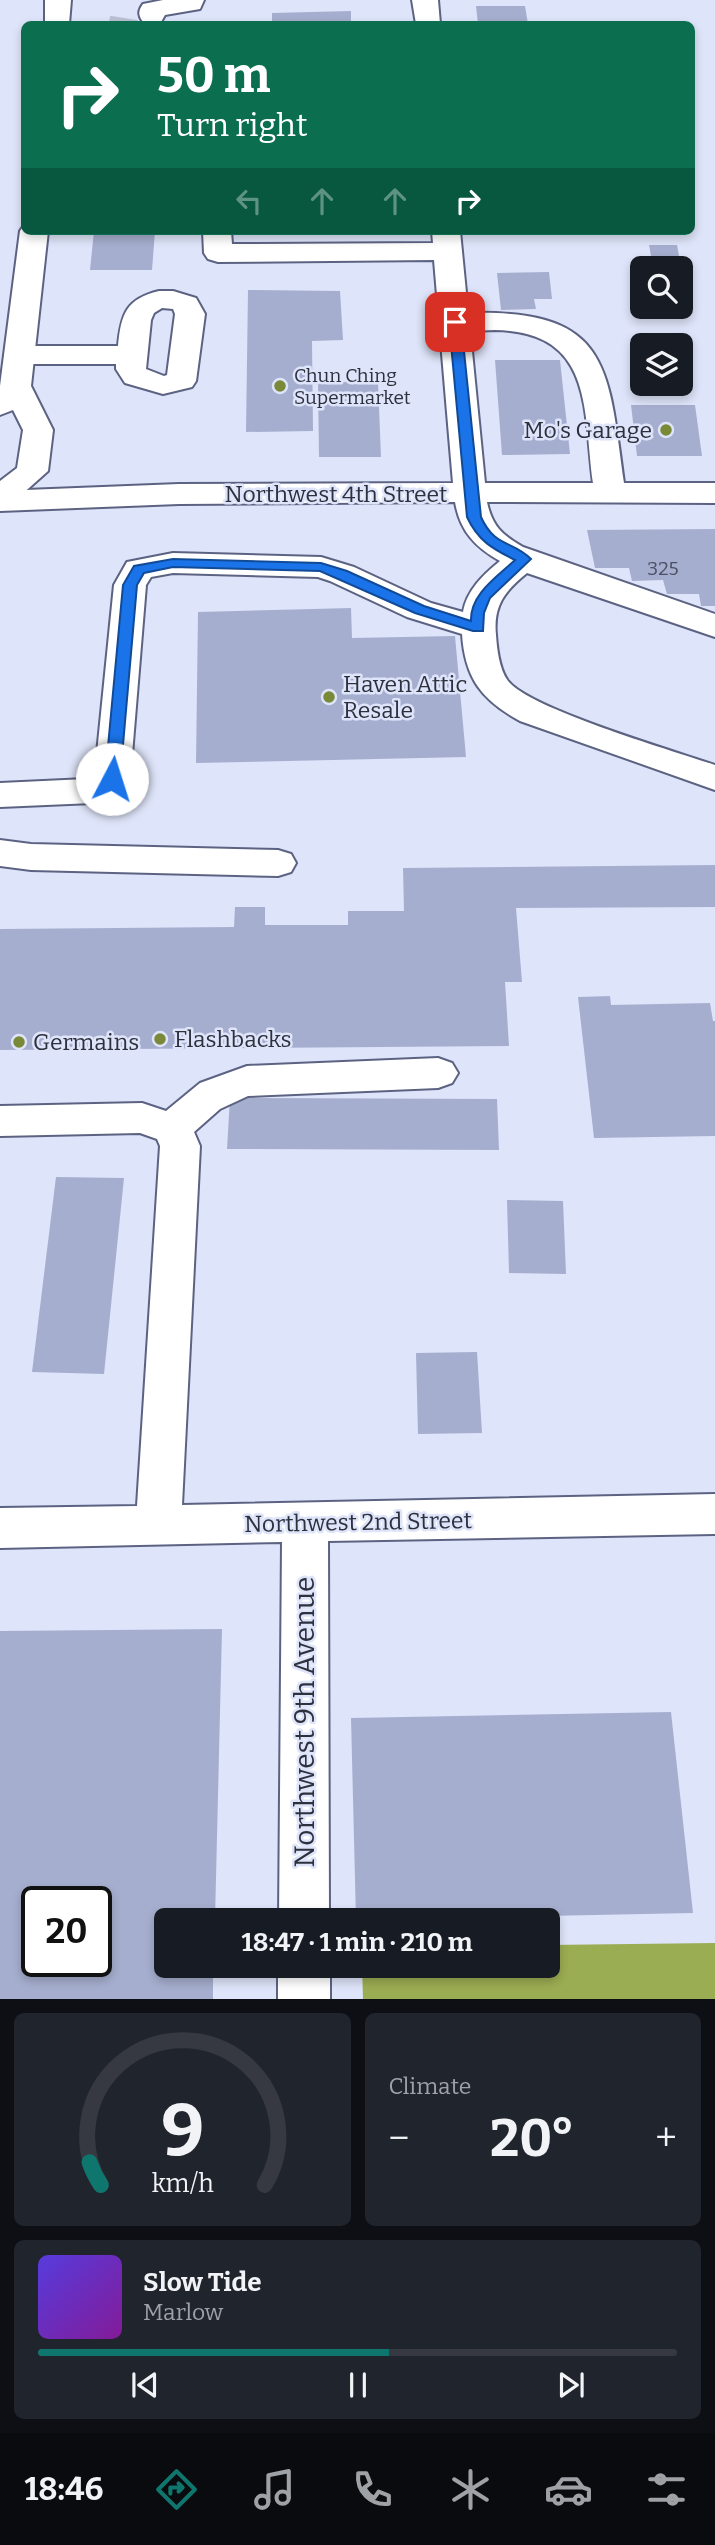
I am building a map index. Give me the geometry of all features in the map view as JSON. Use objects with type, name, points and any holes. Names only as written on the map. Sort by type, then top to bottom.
[{"type":"street","points":[[57,21],[58,0]]},
{"type":"street","points":[[124,18],[191,4],[191,0]]},
{"type":"street","points":[[425,0],[428,21]]},
{"type":"street","points":[[0,499],[32,471],[38,430],[8,396],[19,355],[33,235]]},
{"type":"street","points":[[217,235],[218,253],[447,241],[470,494],[474,517],[481,532],[492,543],[524,559],[715,626]]},
{"type":"street","points":[[455,322],[533,325],[553,331],[571,344],[586,361],[593,382],[610,493]]},
{"type":"street","points":[[19,355],[132,355]]},
{"type":"street","name":"Northwest 4th Street","points":[[0,499],[264,493],[715,493]]},
{"type":"street","points":[[524,559],[484,596],[477,613],[483,660],[492,684],[508,700],[532,713],[715,778]]},
{"type":"street","points":[[0,795],[93,791],[112,779],[130,585],[139,569],[173,563],[321,567],[419,610],[478,628]]},
{"type":"street","points":[[0,853],[31,857],[278,863]]},
{"type":"street","points":[[173,1129],[194,1104],[220,1089],[247,1081],[439,1073]]},
{"type":"street","points":[[0,1121],[142,1118],[173,1129],[180,1146],[158,1526]]},
{"type":"street","name":"Northwest 2nd Street","points":[[0,1528],[715,1514]]},
{"type":"street","name":"Northwest 9th Avenue","points":[[304,1908],[305,1523]]},
{"type":"street","points":[[304,1978],[304,1999]]},
{"type":"green space","points":[[715,1943],[715,1999],[363,1999],[362,1978],[560,1978],[560,1945]]},
{"type":"building","points":[[476,6],[525,6],[528,21],[478,21]]},
{"type":"building","points":[[351,11],[351,21],[272,21],[272,13]]},
{"type":"building","points":[[94,235],[155,235],[152,270],[90,270]]},
{"type":"building","points":[[649,245],[677,245],[679,256],[651,256]]},
{"type":"building","points":[[549,272],[552,299],[534,299],[536,309],[501,310],[497,273]]},
{"type":"building","name":"Chun Ching Supermarket","points":[[248,290],[340,291],[343,340],[312,341],[313,431],[246,432]]},
{"type":"building","points":[[495,360],[560,360],[570,454],[502,455]]},
{"type":"building","points":[[318,382],[378,382],[381,457],[319,457]]},
{"type":"building","name":"Mo's Garage","points":[[631,405],[695,405],[702,456],[637,456]]},
{"type":"building","points":[[715,529],[715,606],[701,606],[699,594],[667,594],[663,580],[632,581],[629,568],[595,568],[587,530]]},
{"type":"building","name":"Haven Attic Resale","points":[[351,608],[352,638],[455,636],[466,757],[196,763],[198,612]]},
{"type":"building","points":[[715,865],[715,907],[516,908],[522,982],[505,982],[509,1046],[0,1050],[0,929],[234,927],[235,907],[265,907],[265,925],[348,925],[348,911],[404,911],[403,868]]},
{"type":"building","points":[[610,996],[611,1005],[710,1003],[715,1021],[715,1136],[594,1138],[578,997]]},
{"type":"building","points":[[230,1098],[497,1099],[499,1150],[227,1149]]},
{"type":"building","points":[[56,1177],[124,1178],[104,1374],[32,1372]]},
{"type":"building","points":[[507,1200],[563,1201],[566,1274],[509,1273]]},
{"type":"building","points":[[477,1352],[482,1433],[418,1434],[416,1353]]},
{"type":"building","points":[[222,1629],[215,1908],[154,1908],[154,1978],[213,1978],[213,1999],[0,1999],[0,1631]]},
{"type":"building","points":[[671,1712],[693,1913],[560,1916],[560,1908],[356,1908],[351,1718]]},
{"type":"place","name":"Chun Ching Supermarket","points":[[280,386]]},
{"type":"place","name":"Mo's Garage","points":[[666,430]]},
{"type":"place","name":"Haven Attic Resale","points":[[329,697]]},
{"type":"place","name":"Flashbacks","points":[[160,1039]]},
{"type":"place","name":"Germains","points":[[19,1042]]},
{"type":"route","points":[[112,779],[130,585],[139,569],[173,563],[321,567],[419,610],[478,628],[477,613],[484,596],[524,559],[492,543],[481,532],[474,517],[455,322]]}]
